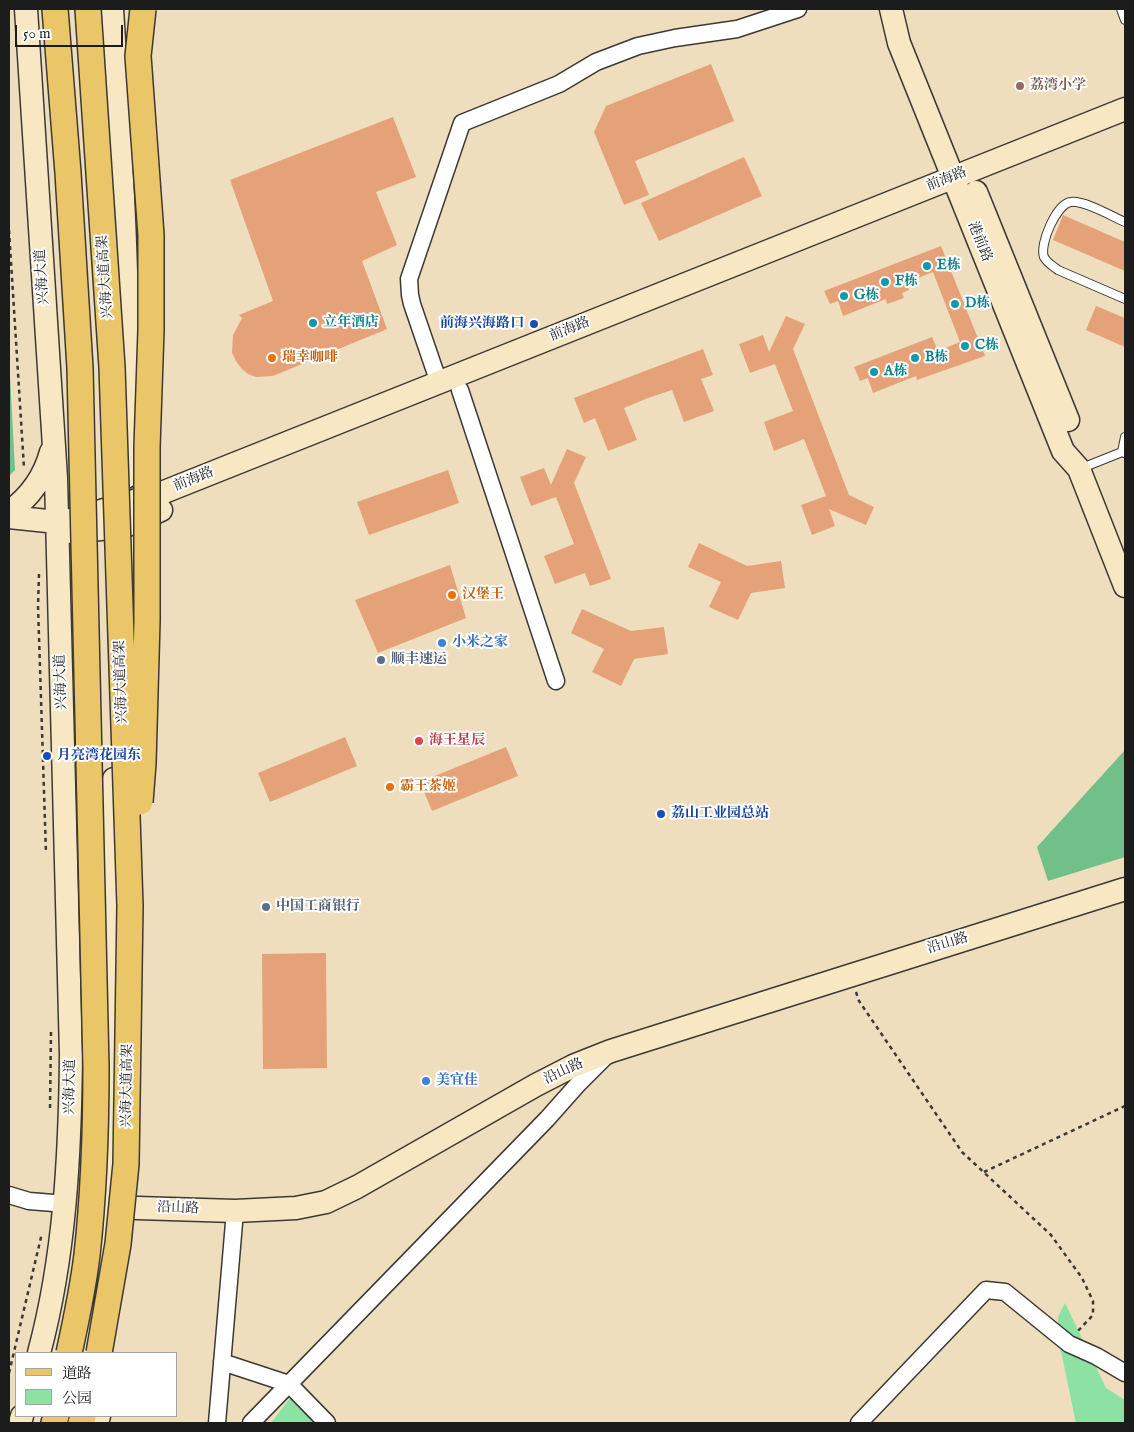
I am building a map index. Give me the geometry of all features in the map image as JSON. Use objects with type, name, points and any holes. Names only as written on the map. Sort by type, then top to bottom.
[{"type":"main road","points":[[55,9],[68,173],[80,368],[96,1067],[95,1152],[91,1213],[86,1257],[70,1352]]},
{"type":"main road","name":"兴海大道高架","points":[[88,9],[112,366],[130,906],[126,1164],[118,1244],[99,1352]]},
{"type":"main road","points":[[130,906],[143,762],[147,621],[147,447],[151,347],[151,235],[138,56],[143,9]]},
{"type":"street","name":"兴海大道","points":[[26,9],[54,442],[71,1055],[71,1104],[66,1204],[53,1290],[40,1352]]},
{"type":"street","points":[[85,1352],[102,1258],[108,1207],[112,1132],[115,716],[128,414],[128,304],[125,223],[112,9]]},
{"type":"street","points":[[439,383],[412,304],[410,279],[462,123],[558,84],[596,62],[638,46],[675,38],[737,29],[798,9]]},
{"type":"street","name":"港前路","points":[[891,9],[899,42],[964,182]]},
{"type":"street","name":"港前路","points":[[898,9],[914,37],[964,182],[1063,451],[1079,469],[1125,586]]},
{"type":"street","name":"前海路","points":[[9,528],[123,527],[164,508],[460,390],[964,182],[1125,109]]},
{"type":"street","name":"前海路","points":[[9,517],[57,527],[71,520],[164,492],[439,383],[964,182],[1125,126]]},
{"type":"street","points":[[460,390],[556,681]]},
{"type":"street","points":[[9,512],[30,494],[43,476],[54,442]]},
{"type":"street","name":"沿山路","points":[[9,1196],[30,1201],[108,1207],[235,1211],[296,1208],[326,1202],[536,1085],[573,1066],[611,1051],[1125,889]]},
{"type":"street","points":[[251,1423],[611,1051]]},
{"type":"street","points":[[217,1423],[235,1211]]},
{"type":"street","points":[[859,1423],[986,1290],[1005,1292],[1069,1344],[1096,1356],[1125,1373]]},
{"type":"street","points":[[222,1362],[289,1384],[327,1423]]},
{"type":"lane","points":[[1121,9],[1125,20]]},
{"type":"lane","points":[[1125,222],[1084,204],[1075,201],[1069,202],[1058,210],[1043,242],[1043,251],[1044,258],[1058,270],[1125,299]]},
{"type":"lane","points":[[1079,469],[1124,452],[1125,437]]},
{"type":"path","points":[[9,230],[24,472]]},
{"type":"path","points":[[39,569],[38,606],[46,861]]},
{"type":"path","points":[[848,975],[860,1001],[898,1060],[962,1152],[1051,1235],[1082,1278],[1093,1301],[1093,1314],[1069,1344]]},
{"type":"path","points":[[50,1108],[51,1029]]},
{"type":"path","points":[[984,1172],[1125,1106]]},
{"type":"path","points":[[9,1372],[42,1230]]},
{"type":"green space","points":[[9,356],[15,470],[9,476]]},
{"type":"green space","points":[[1125,750],[1125,857],[1048,881],[1037,847]]},
{"type":"green space","points":[[1065,1303],[1106,1388],[1125,1400],[1125,1423],[1076,1423],[1058,1337],[1058,1317]]},
{"type":"green space","points":[[297,1389],[332,1423],[271,1423]]},
{"type":"building","points":[[711,64],[734,121],[635,161],[649,195],[624,205],[594,132],[606,106]]},
{"type":"building","points":[[393,117],[416,177],[376,192],[397,245],[362,261],[387,329],[273,376],[256,377],[248,374],[241,368],[232,353],[233,335],[242,318],[239,315],[273,301],[230,180]]},
{"type":"building","points":[[744,157],[762,196],[659,241],[641,203]]},
{"type":"building","points":[[1063,215],[1125,242],[1125,271],[1053,240]]},
{"type":"building","points":[[941,246],[985,356],[917,380],[916,376],[873,393],[868,378],[860,381],[854,367],[932,337],[938,351],[960,342],[933,272],[906,283],[909,290],[902,293],[904,298],[887,304],[886,299],[843,316],[838,301],[830,304],[824,291]]},
{"type":"building","points":[[1096,306],[1125,318],[1125,347],[1086,330]]},
{"type":"building","points":[[786,316],[805,324],[793,349],[849,495],[874,507],[866,525],[829,509],[835,526],[812,535],[801,505],[826,496],[804,439],[774,451],[764,422],[793,411],[775,364],[750,373],[739,344],[763,335],[769,352]]},
{"type":"building","points":[[703,349],[713,375],[701,379],[714,411],[684,422],[672,390],[648,398],[624,408],[637,440],[608,451],[595,418],[584,423],[574,398]]},
{"type":"building","points":[[567,449],[586,457],[574,483],[611,579],[590,586],[585,573],[555,584],[544,556],[574,544],[556,497],[531,506],[520,477],[544,468],[551,485]]},
{"type":"building","points":[[448,470],[459,503],[369,535],[357,502]]},
{"type":"building","points":[[699,543],[747,566],[781,561],[785,588],[751,593],[738,620],[709,607],[721,582],[688,567]]},
{"type":"building","points":[[450,565],[466,618],[378,653],[355,600]]},
{"type":"building","points":[[582,609],[631,631],[664,627],[668,654],[634,659],[621,686],[592,672],[604,649],[571,633]]},
{"type":"building","points":[[345,737],[357,766],[270,802],[258,773]]},
{"type":"building","points":[[506,747],[518,776],[432,811],[420,782]]},
{"type":"building","points":[[326,953],[327,1068],[263,1069],[262,954]]},
{"type":"place","name":"荔湾小学","points":[[1020,86]]},
{"type":"place","name":"E栋","points":[[927,266]]},
{"type":"place","name":"F栋","points":[[885,282]]},
{"type":"place","name":"G栋","points":[[844,296]]},
{"type":"place","name":"D栋","points":[[955,304]]},
{"type":"place","name":"立年酒店","points":[[313,323]]},
{"type":"place","name":"前海兴海路口","points":[[534,324]]},
{"type":"place","name":"C栋","points":[[965,346]]},
{"type":"place","name":"瑞幸咖啡","points":[[272,358]]},
{"type":"place","name":"B栋","points":[[915,358]]},
{"type":"place","name":"A栋","points":[[874,372]]},
{"type":"place","name":"汉堡王","points":[[452,595]]},
{"type":"place","name":"小米之家","points":[[442,643]]},
{"type":"place","name":"顺丰速运","points":[[381,660]]},
{"type":"place","name":"海王星辰","points":[[419,741]]},
{"type":"place","name":"月亮湾花园东","points":[[47,756]]},
{"type":"place","name":"霸王茶姬","points":[[390,787]]},
{"type":"place","name":"荔山工业园总站","points":[[661,814]]},
{"type":"place","name":"中国工商银行","points":[[266,907]]},
{"type":"place","name":"美宜佳","points":[[426,1081]]}]
